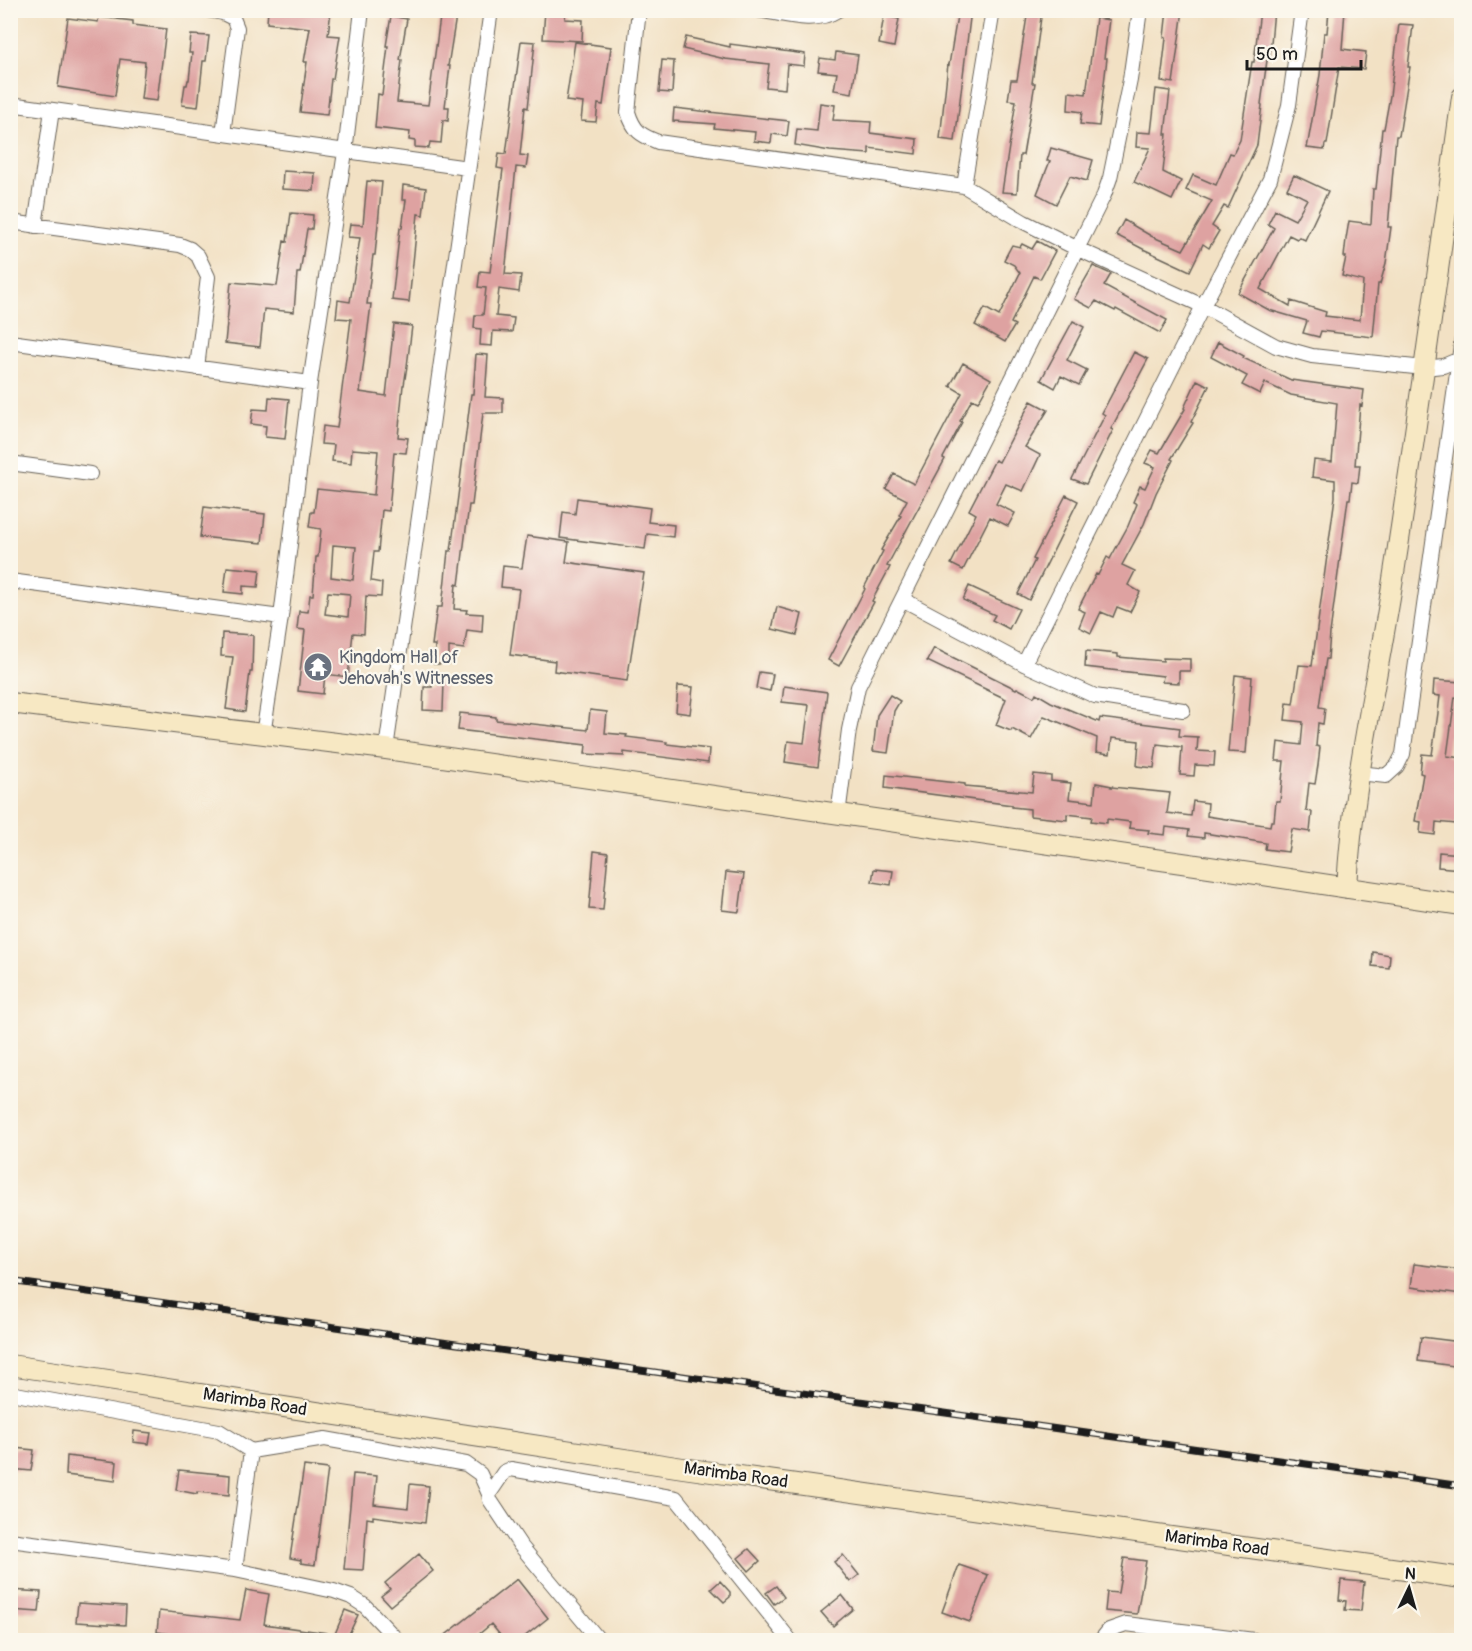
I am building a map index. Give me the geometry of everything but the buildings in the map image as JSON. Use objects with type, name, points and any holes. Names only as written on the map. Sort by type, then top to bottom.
[{"type":"street","points":[[207,10],[223,13],[233,18],[237,28],[223,134]]},
{"type":"street","points":[[263,735],[281,616],[310,383],[345,152],[362,10]]},
{"type":"street","points":[[386,749],[491,10]]},
{"type":"street","points":[[639,10],[628,111],[632,125],[644,137],[658,142],[964,186],[1023,222],[1203,306],[1276,346],[1293,351],[1312,356],[1424,368],[1443,366],[1460,358]]},
{"type":"street","points":[[758,10],[813,19],[838,10]]},
{"type":"street","points":[[964,186],[993,10]]},
{"type":"street","points":[[838,815],[856,694],[1078,249],[1110,178],[1130,80],[1140,10]]},
{"type":"street","points":[[1024,664],[1203,306],[1270,179],[1289,105],[1302,10]]},
{"type":"street","points":[[1347,888],[1348,861],[1359,774],[1391,591],[1461,97]]},
{"type":"street","points":[[10,104],[468,168]]},
{"type":"street","points":[[35,226],[52,110]]},
{"type":"street","points":[[10,222],[180,245],[190,249],[198,256],[208,277],[197,368]]},
{"type":"street","points":[[1359,774],[1386,776],[1397,766],[1403,754],[1461,338]]},
{"type":"street","points":[[10,342],[310,383]]},
{"type":"street","points":[[10,463],[90,474]]},
{"type":"street","points":[[10,581],[281,616]]},
{"type":"street","points":[[902,599],[1024,664],[1095,696],[1183,710]]},
{"type":"street","points":[[10,703],[386,749],[1461,905]]},
{"type":"street","name":"Marimba Road","points":[[10,1365],[683,1468],[1461,1578]]},
{"type":"street","points":[[10,1393],[219,1431],[251,1451],[325,1439],[466,1464],[480,1474],[498,1512],[520,1545],[599,1641]]},
{"type":"street","points":[[235,1570],[251,1451]]},
{"type":"street","points":[[489,1494],[504,1472],[511,1469],[676,1498],[790,1641]]},
{"type":"street","points":[[10,1540],[235,1570],[334,1591],[351,1597],[380,1620],[397,1641]]},
{"type":"street","points":[[1101,1641],[1109,1630],[1126,1624],[1254,1641]]},
{"type":"railway","points":[[10,1281],[1462,1486]]},
{"type":"place","name":"Kingdom Hall of Jehovah's Witnesses","points":[[318,667]]}]
